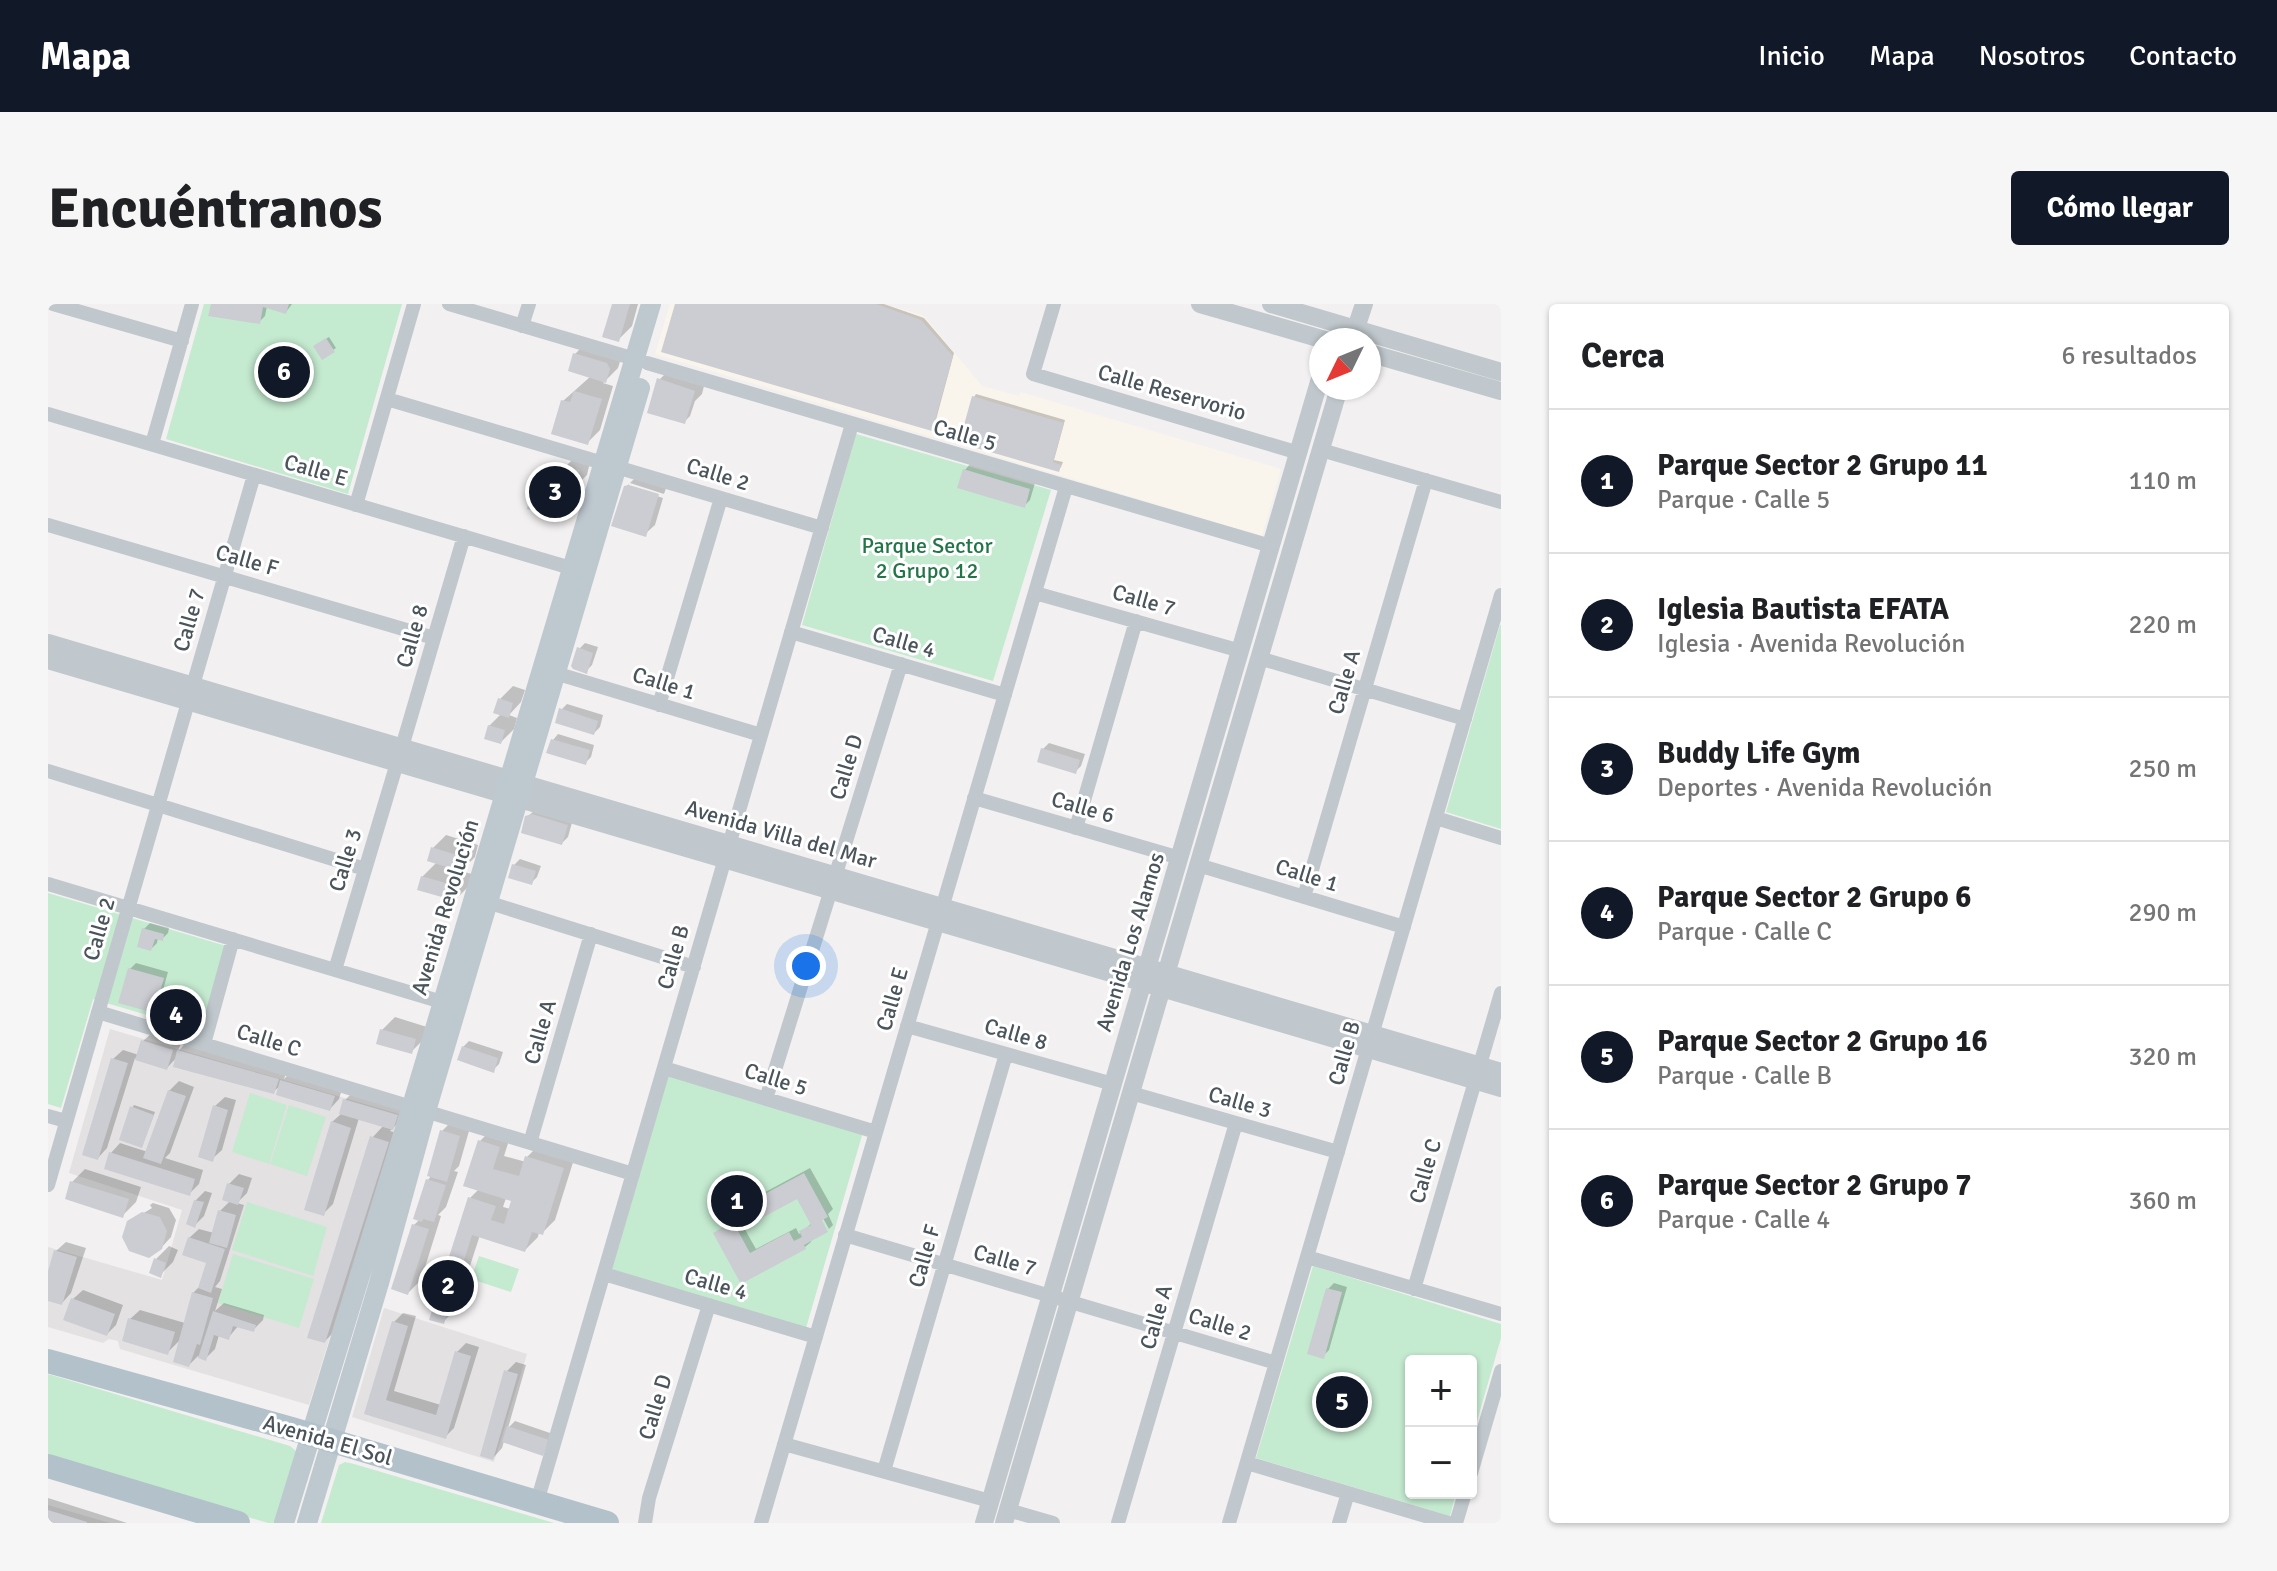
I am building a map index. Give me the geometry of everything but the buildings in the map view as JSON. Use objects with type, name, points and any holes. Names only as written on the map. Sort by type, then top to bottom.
[{"type":"main road","name":"Avenida Revolución","points":[[641,361],[651,304]]},
{"type":"main road","name":"Avenida Revolución","points":[[284,1523],[379,1283],[442,1002],[555,673],[641,361],[665,304]]},
{"type":"main road","name":"Avenida Revolución","points":[[419,1108],[487,902],[513,788],[571,568],[610,465]]},
{"type":"main road","name":"Avenida El Sol","points":[[48,1361],[607,1523]]},
{"type":"main road","name":"Avenida Revolución","points":[[307,1523],[320,1438]]},
{"type":"main road","points":[[48,1466],[238,1523]]},
{"type":"street","points":[[53,304],[182,341]]},
{"type":"street","points":[[152,444],[192,304]]},
{"type":"street","points":[[356,505],[414,304]]},
{"type":"street","points":[[449,304],[641,361]]},
{"type":"street","points":[[522,326],[529,304]]},
{"type":"street","name":"Calle Reservorio","points":[[1054,304],[1033,374],[1299,453]]},
{"type":"street","points":[[1200,304],[1309,329]]},
{"type":"street","points":[[1271,304],[1319,328]]},
{"type":"street","points":[[1333,328],[1342,304]]},
{"type":"street","points":[[1356,328],[1364,304]]},
{"type":"street","points":[[1381,341],[1501,372]]},
{"type":"street","points":[[1381,356],[1501,391]]},
{"type":"street","name":"Calle 5","points":[[641,361],[1271,546]]},
{"type":"street","points":[[387,399],[610,465]]},
{"type":"street","name":"Avenida Los Alamos","points":[[984,1523],[1131,1093],[1164,980],[1189,862],[1241,651],[1314,400]]},
{"type":"street","name":"Avenida Los Alamos","points":[[1006,1517],[1113,1084],[1145,975],[1189,862],[1259,658],[1336,400]]},
{"type":"street","name":"Calle E","points":[[49,418],[152,444],[571,568]]},
{"type":"street","name":"Calle B","points":[[537,1502],[852,424]]},
{"type":"street","points":[[1321,450],[1501,502]]},
{"type":"street","name":"Calle 2","points":[[610,465],[822,528]]},
{"type":"street","name":"Calle 7","points":[[191,693],[254,475]]},
{"type":"street","name":"Calle A","points":[[1304,897],[1426,480]]},
{"type":"street","name":"Calle E","points":[[761,1523],[1066,487]]},
{"type":"street","points":[[659,705],[721,498]]},
{"type":"street","name":"Calle F","points":[[48,525],[434,638]]},
{"type":"street","name":"Calle 8","points":[[400,755],[464,536]]},
{"type":"street","name":"Calle 7","points":[[1035,593],[1241,651]]},
{"type":"street","name":"Calle B","points":[[1229,1523],[1499,612],[1501,595]]},
{"type":"street","points":[[1076,828],[1136,621]]},
{"type":"street","name":"Calle 4","points":[[791,632],[1005,695]]},
{"type":"street","name":"Avenida Villa del Mar","points":[[48,643],[191,693],[1477,1073],[1501,1088]]},
{"type":"street","points":[[1259,658],[1465,719]]},
{"type":"street","name":"Avenida Villa del Mar","points":[[48,660],[191,693]]},
{"type":"street","name":"Calle D","points":[[833,883],[901,664]]},
{"type":"street","name":"Calle 1","points":[[555,673],[761,735]]},
{"type":"street","name":"Calle 2","points":[[48,1185],[191,693]]},
{"type":"street","name":"Calle 3","points":[[335,970],[400,755]]},
{"type":"street","points":[[48,771],[365,869]]},
{"type":"street","name":"Calle 6","points":[[974,798],[1189,862]]},
{"type":"street","points":[[1436,818],[1501,838]]},
{"type":"street","name":"Calle 1","points":[[1189,862],[1404,927]]},
{"type":"street","points":[[766,1099],[833,883]]},
{"type":"street","points":[[48,884],[442,1002]]},
{"type":"street","points":[[487,902],[694,967]]},
{"type":"street","name":"Calle A","points":[[530,1143],[591,934]]},
{"type":"street","points":[[204,1044],[233,939]]},
{"type":"street","points":[[1477,1073],[1501,993]]},
{"type":"street","name":"Calle C","points":[[98,1012],[419,1108]]},
{"type":"street","name":"Calle 8","points":[[907,1026],[1113,1084]]},
{"type":"street","name":"Calle F","points":[[884,1471],[1006,1054]]},
{"type":"street","name":"Calle 5","points":[[664,1068],[876,1132]]},
{"type":"street","name":"Avenida Villa del Mar","points":[[1477,1073],[1501,1072]]},
{"type":"street","name":"Calle C","points":[[1414,1289],[1477,1073]]},
{"type":"street","name":"Calle 3","points":[[1131,1093],[1338,1152]]},
{"type":"street","points":[[419,1108],[633,1174]]},
{"type":"street","points":[[48,1116],[66,1121]]},
{"type":"street","name":"Calle A","points":[[1118,1523],[1236,1123]]},
{"type":"street","name":"Calle 7","points":[[845,1235],[1060,1299]]},
{"type":"street","points":[[1307,1257],[1501,1314]]},
{"type":"street","name":"Calle 4","points":[[604,1274],[816,1337]]},
{"type":"street","name":"Calle 2","points":[[1060,1299],[1276,1363]]},
{"type":"street","name":"Calle D","points":[[645,1523],[649,1498],[709,1305]]},
{"type":"street","points":[[1477,1453],[1501,1371]]},
{"type":"street","points":[[1486,1423],[1501,1428]]},
{"type":"street","points":[[784,1444],[990,1501]]},
{"type":"street","points":[[1247,1463],[1449,1523]]},
{"type":"street","points":[[1339,1523],[1348,1493]]},
{"type":"street","points":[[1456,1523],[1463,1499]]},
{"type":"street","points":[[1006,1517],[1053,1523]]},
{"type":"shaded area","points":[[670,304],[885,304],[924,316],[982,386],[1019,396],[1020,392],[1281,469],[1262,536],[655,354]]},
{"type":"shaded area","points":[[110,1029],[399,1114],[309,1405],[120,1349],[118,1341],[109,1339],[103,1343],[48,1327],[48,1247],[162,1280],[182,1210],[69,1173]]},
{"type":"shaded area","points":[[384,1308],[527,1354],[494,1462],[352,1417]]},
{"type":"shaded area","points":[[48,1505],[110,1523],[48,1523]]},
{"type":"green space","points":[[204,304],[402,304],[348,494],[166,439]]},
{"type":"green space","name":"Parque Sector 2 Grupo 12","points":[[856,434],[1051,490],[993,681],[802,625]]},
{"type":"green space","points":[[1501,625],[1501,829],[1446,812]]},
{"type":"green space","points":[[48,893],[226,946],[201,1031],[93,999],[61,1108],[48,1104]]},
{"type":"green space","points":[[667,1076],[863,1132],[806,1328],[612,1270]]},
{"type":"green space","points":[[250,1093],[287,1105],[269,1164],[232,1152]]},
{"type":"green space","points":[[289,1105],[326,1117],[307,1176],[270,1164]]},
{"type":"green space","points":[[247,1202],[327,1227],[313,1276],[232,1250]]},
{"type":"green space","points":[[233,1254],[314,1279],[299,1328],[218,1303]]},
{"type":"green space","points":[[479,1256],[519,1269],[511,1292],[471,1279]]},
{"type":"green space","points":[[1313,1266],[1501,1324],[1501,1338],[1477,1421],[1477,1355],[1405,1355],[1405,1499],[1454,1499],[1450,1516],[1256,1458]]},
{"type":"green space","points":[[48,1374],[290,1446],[296,1451],[298,1460],[275,1523],[48,1458]]},
{"type":"green space","points":[[345,1462],[554,1523],[321,1523],[339,1465]]},
{"type":"place","name":"Parque Sector 2 Grupo 7","points":[[284,372]]},
{"type":"place","name":"Buddy Life Gym","points":[[555,492]]},
{"type":"place","name":"Parque Sector 2 Grupo 6","points":[[176,1015]]},
{"type":"place","name":"Parque Sector 2 Grupo 11","points":[[737,1201]]},
{"type":"place","name":"Iglesia Bautista EFATA","points":[[448,1286]]},
{"type":"place","name":"Parque Sector 2 Grupo 16","points":[[1342,1402]]}]
